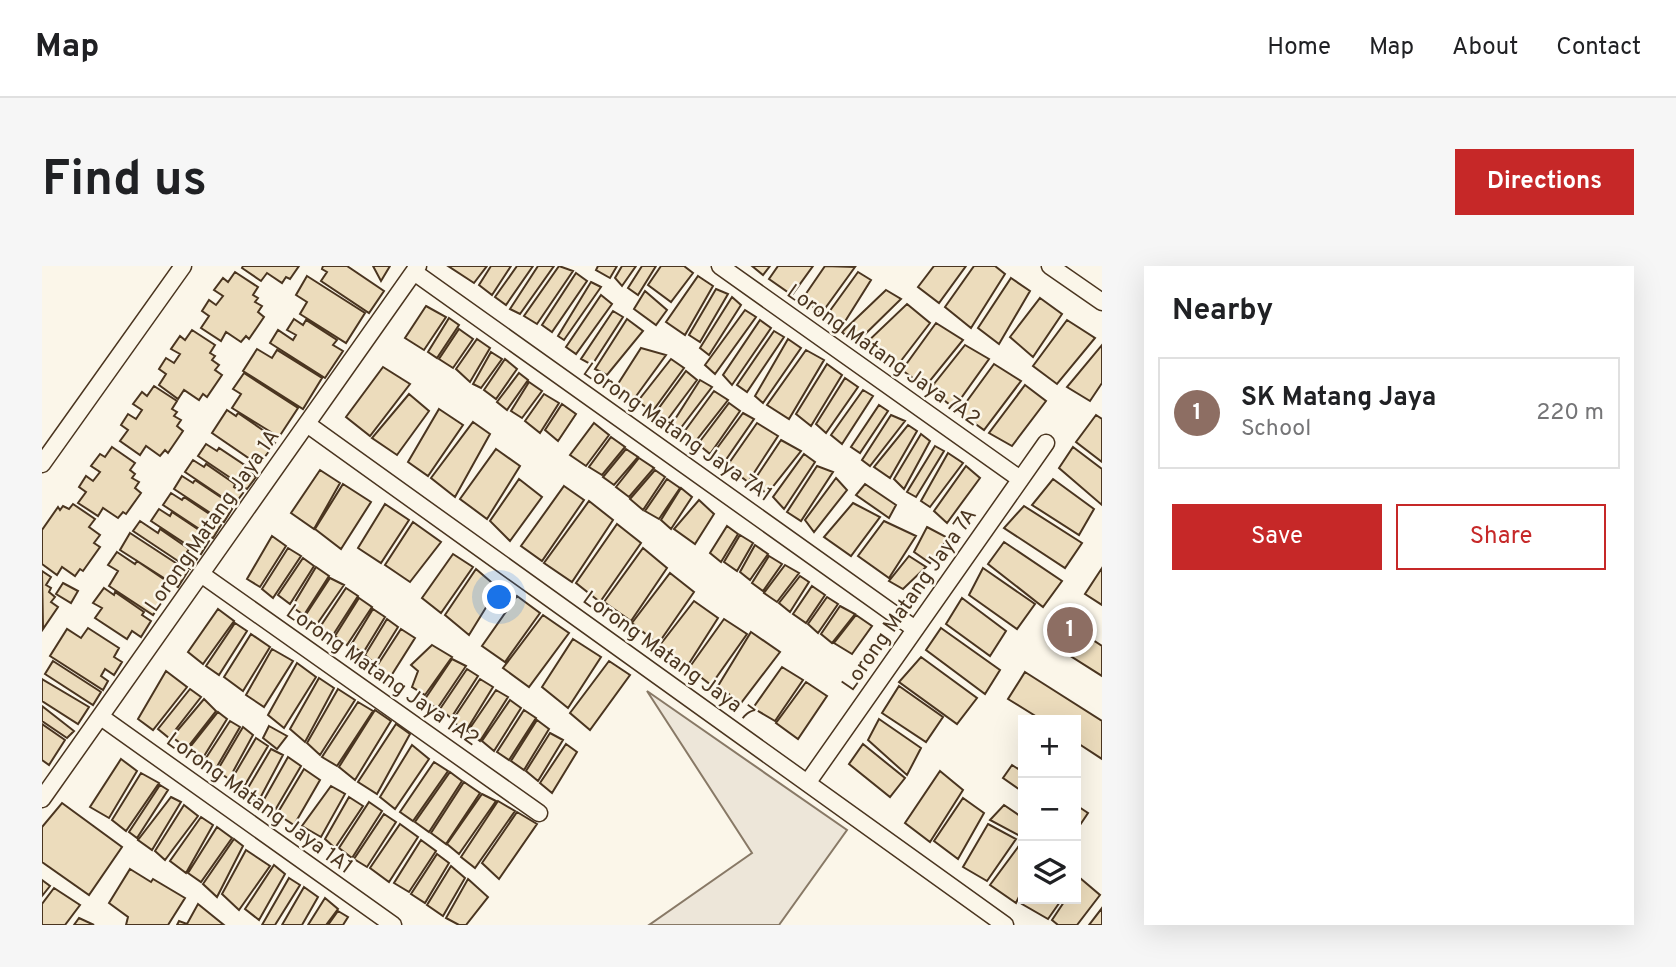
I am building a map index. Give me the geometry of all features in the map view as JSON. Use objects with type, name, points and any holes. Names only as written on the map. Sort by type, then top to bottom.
[{"type":"street","points":[[42,464],[183,266]]},
{"type":"street","name":"Lorong Matang Jaya 7A2","points":[[720,266],[1020,479]]},
{"type":"street","points":[[1050,266],[1102,302]]},
{"type":"street","name":"Lorong Matang Jaya 1A","points":[[42,799],[416,269]]},
{"type":"street","name":"Lorong Matang Jaya 7A1","points":[[416,269],[915,629]]},
{"type":"street","name":"Lorong Matang Jaya 7","points":[[307,424],[1004,925]]},
{"type":"street","name":"Lorong Matang Jaya 7A","points":[[807,782],[1046,443]]},
{"type":"street","name":"Lorong Matang Jaya 1A2","points":[[201,574],[539,813]]},
{"type":"street","name":"Lorong Matang Jaya 1A1","points":[[101,717],[393,925]]},
{"type":"shaded area","points":[[647,691],[847,830],[779,925],[649,925],[752,853]]},
{"type":"building","points":[[299,266],[290,279],[286,277],[282,283],[267,273],[261,281],[242,268]]},
{"type":"building","points":[[323,266],[347,266],[384,291],[369,313],[321,281],[327,272],[322,269]]},
{"type":"building","points":[[373,266],[390,266],[381,281]]},
{"type":"building","points":[[448,266],[487,266],[474,283]]},
{"type":"building","points":[[491,266],[511,266],[492,295],[479,285]]},
{"type":"building","points":[[517,266],[533,266],[506,305],[495,297]]},
{"type":"building","points":[[538,266],[554,266],[520,314],[510,309]]},
{"type":"building","points":[[559,266],[573,271],[537,324],[524,316]]},
{"type":"building","points":[[598,266],[617,266],[610,278],[596,270]]},
{"type":"building","points":[[622,266],[636,266],[622,286],[615,278]]},
{"type":"building","points":[[642,266],[656,266],[638,295],[628,288]]},
{"type":"building","points":[[661,266],[684,266],[693,273],[671,302],[648,285]]},
{"type":"building","points":[[752,266],[770,266],[763,275]]},
{"type":"building","points":[[778,266],[813,266],[792,295],[769,279]]},
{"type":"building","points":[[825,266],[855,267],[821,314],[803,298]]},
{"type":"building","points":[[934,266],[966,266],[939,303],[918,287]]},
{"type":"building","points":[[974,266],[995,266],[1005,274],[971,328],[945,307]]},
{"type":"building","points":[[235,272],[258,287],[253,295],[258,298],[255,302],[262,306],[258,312],[264,317],[249,339],[246,336],[241,342],[226,332],[221,341],[201,328],[209,316],[202,311],[209,300],[216,305],[223,296],[214,290],[223,278],[228,282]]},
{"type":"building","points":[[858,272],[871,280],[839,331],[824,319]]},
{"type":"building","points":[[576,273],[587,281],[552,332],[542,325]]},
{"type":"building","points":[[307,276],[365,313],[346,343],[300,314],[307,302],[296,295]]},
{"type":"building","points":[[698,276],[713,286],[685,335],[666,322]]},
{"type":"building","points":[[1011,278],[1030,291],[999,344],[978,328]]},
{"type":"building","points":[[591,282],[601,287],[564,340],[558,336]]},
{"type":"building","points":[[716,289],[728,294],[700,342],[689,335]]},
{"type":"building","points":[[886,290],[901,299],[855,344],[842,332]]},
{"type":"building","points":[[645,291],[667,310],[656,325],[634,309]]},
{"type":"building","points":[[601,295],[612,304],[576,354],[566,347]]},
{"type":"building","points":[[732,297],[741,305],[709,355],[700,348]]},
{"type":"building","points":[[1040,298],[1062,314],[1033,357],[1010,337]]},
{"type":"building","points":[[907,304],[930,323],[897,366],[864,345]]},
{"type":"building","points":[[426,306],[446,317],[424,350],[405,338]]},
{"type":"building","points":[[745,310],[756,317],[715,374],[705,365]]},
{"type":"building","points":[[613,311],[623,317],[592,365],[581,359]]},
{"type":"building","points":[[449,318],[459,325],[437,358],[428,352]]},
{"type":"building","points":[[294,319],[303,325],[306,320],[337,340],[333,345],[343,351],[325,378],[270,343],[278,330],[293,340],[296,335],[287,330]]},
{"type":"building","points":[[627,319],[643,331],[607,375],[595,369]]},
{"type":"building","points":[[760,320],[771,328],[732,385],[723,375]]},
{"type":"building","points":[[1067,320],[1095,338],[1057,384],[1033,366]]},
{"type":"building","points":[[936,323],[963,340],[925,387],[902,370]]},
{"type":"building","points":[[459,329],[473,339],[453,368],[439,359]]},
{"type":"building","points":[[192,330],[215,345],[210,353],[215,356],[212,360],[219,365],[215,370],[222,375],[207,397],[203,394],[199,400],[184,390],[178,399],[159,385],[166,374],[159,369],[166,358],[174,363],[180,354],[171,349],[180,336],[185,340]]},
{"type":"building","points":[[774,331],[784,337],[747,392],[737,385]]},
{"type":"building","points":[[477,339],[490,348],[470,382],[456,369]]},
{"type":"building","points":[[788,339],[801,348],[763,403],[755,396]]},
{"type":"building","points":[[965,345],[989,359],[954,408],[930,389]]},
{"type":"building","points":[[1102,345],[1102,383],[1090,401],[1067,387]]},
{"type":"building","points":[[641,348],[666,355],[634,399],[616,387]]},
{"type":"building","points":[[257,349],[272,358],[277,350],[322,378],[303,409],[243,371]]},
{"type":"building","points":[[806,350],[824,360],[789,419],[767,405]]},
{"type":"building","points":[[491,352],[502,359],[481,388],[473,384]]},
{"type":"building","points":[[505,359],[517,369],[496,399],[484,390]]},
{"type":"building","points":[[671,359],[684,368],[652,412],[638,401]]},
{"type":"building","points":[[827,364],[842,375],[811,426],[796,414]]},
{"type":"building","points":[[994,364],[1021,381],[984,430],[959,412]]},
{"type":"building","points":[[383,367],[410,384],[370,436],[346,417]]},
{"type":"building","points":[[686,371],[697,380],[668,419],[656,412]]},
{"type":"building","points":[[244,373],[298,408],[279,437],[232,408],[241,394],[233,389]]},
{"type":"building","points":[[519,373],[528,380],[507,410],[497,402]]},
{"type":"building","points":[[845,378],[858,387],[826,433],[816,424]]},
{"type":"building","points":[[700,380],[712,387],[680,429],[672,424]]},
{"type":"building","points":[[529,382],[542,391],[522,418],[511,411]]},
{"type":"building","points":[[1025,385],[1046,401],[1012,446],[989,433]]},
{"type":"building","points":[[154,386],[177,401],[172,409],[177,412],[174,416],[181,420],[177,426],[183,431],[168,453],[165,450],[160,456],[146,446],[140,455],[120,441],[128,430],[121,425],[128,414],[136,419],[142,410],[133,404],[142,392],[147,396]]},
{"type":"building","points":[[863,390],[873,396],[842,444],[831,435]]},
{"type":"building","points":[[714,391],[728,400],[695,442],[684,432]]},
{"type":"building","points":[[409,394],[429,411],[397,455],[372,438]]},
{"type":"building","points":[[544,394],[559,403],[540,433],[525,421]]},
{"type":"building","points":[[729,403],[740,411],[710,454],[698,444]]},
{"type":"building","points":[[562,404],[576,414],[558,441],[545,430]]},
{"type":"building","points":[[879,405],[888,411],[860,453],[851,447]]},
{"type":"building","points":[[439,409],[463,425],[428,476],[408,462]]},
{"type":"building","points":[[227,410],[236,416],[238,413],[270,435],[268,439],[275,443],[264,458],[255,452],[250,459],[212,433]]},
{"type":"building","points":[[743,413],[754,419],[723,464],[712,455]]},
{"type":"building","points":[[891,415],[905,421],[870,466],[862,460]]},
{"type":"building","points":[[1096,415],[1102,419],[1102,462],[1076,442]]},
{"type":"building","points":[[473,422],[490,434],[455,497],[431,478]]},
{"type":"building","points":[[594,423],[609,435],[586,466],[570,455]]},
{"type":"building","points":[[757,423],[778,436],[748,482],[727,466]]},
{"type":"building","points":[[908,425],[917,431],[890,478],[874,467]]},
{"type":"building","points":[[921,434],[930,441],[904,489],[894,479]]},
{"type":"building","points":[[611,437],[625,447],[602,475],[589,467]]},
{"type":"building","points":[[781,440],[801,451],[767,494],[753,482]]},
{"type":"building","points":[[206,444],[217,451],[219,448],[249,468],[247,470],[256,477],[247,489],[198,456]]},
{"type":"building","points":[[935,446],[944,451],[916,497],[907,492]]},
{"type":"building","points":[[112,447],[135,463],[130,470],[135,474],[132,478],[139,482],[135,488],[141,493],[126,514],[123,512],[118,518],[103,508],[98,516],[78,503],[86,492],[79,487],[86,476],[93,481],[100,472],[91,466],[100,454],[105,457]]},
{"type":"building","points":[[1073,447],[1102,469],[1102,505],[1059,468]]},
{"type":"building","points":[[496,449],[520,466],[487,519],[460,499]]},
{"type":"building","points":[[626,449],[638,457],[614,485],[603,477]]},
{"type":"building","points":[[948,453],[963,463],[930,507],[921,501]]},
{"type":"building","points":[[804,454],[815,462],[784,509],[773,497]]},
{"type":"building","points":[[639,458],[654,468],[629,497],[616,487]]},
{"type":"building","points":[[193,460],[204,467],[206,464],[235,484],[234,487],[243,493],[234,505],[185,472]]},
{"type":"building","points":[[817,466],[833,472],[801,521],[787,512]]},
{"type":"building","points":[[966,466],[980,478],[947,523],[934,511]]},
{"type":"building","points":[[320,470],[340,483],[314,529],[291,513]]},
{"type":"building","points":[[655,470],[665,477],[643,510],[630,499]]},
{"type":"building","points":[[182,476],[193,483],[195,480],[225,500],[223,503],[232,509],[224,522],[174,489]]},
{"type":"building","points":[[836,478],[847,490],[814,532],[805,520]]},
{"type":"building","points":[[519,479],[542,497],[510,541],[490,521]]},
{"type":"building","points":[[667,479],[680,488],[659,519],[645,511]]},
{"type":"building","points":[[1053,479],[1094,509],[1079,535],[1032,505]]},
{"type":"building","points":[[343,484],[371,502],[341,549],[315,529]]},
{"type":"building","points":[[865,484],[896,505],[889,518],[856,495]]},
{"type":"building","points":[[564,486],[584,500],[542,561],[521,546]]},
{"type":"building","points":[[681,488],[692,497],[671,529],[661,520]]},
{"type":"building","points":[[171,493],[182,500],[184,497],[214,517],[212,519],[221,525],[213,538],[163,505]]},
{"type":"building","points":[[699,500],[714,514],[695,544],[674,529]]},
{"type":"building","points":[[589,501],[613,520],[572,582],[544,563]]},
{"type":"building","points":[[853,503],[880,517],[851,556],[824,537]]},
{"type":"building","points":[[73,504],[95,519],[89,527],[100,535],[94,543],[100,547],[83,571],[80,569],[75,576],[62,567],[57,575],[42,564],[42,530],[58,507],[60,510],[63,506],[69,509]]},
{"type":"building","points":[[385,504],[409,520],[381,563],[358,548]]},
{"type":"building","points":[[1024,506],[1082,543],[1065,568],[1004,528]]},
{"type":"building","points":[[159,509],[170,516],[172,512],[202,532],[200,535],[209,541],[201,554],[151,521]]},
{"type":"building","points":[[140,521],[158,533],[160,529],[189,549],[187,552],[197,559],[190,569],[133,531]]},
{"type":"building","points":[[884,521],[916,536],[889,578],[858,556]]},
{"type":"building","points":[[413,522],[441,542],[410,582],[385,565]]},
{"type":"building","points":[[617,524],[641,543],[600,602],[576,583]]},
{"type":"building","points":[[727,526],[738,534],[721,562],[710,553]]},
{"type":"building","points":[[927,527],[948,538],[930,563],[914,552]]},
{"type":"building","points":[[130,533],[188,571],[178,587],[120,550]]},
{"type":"building","points":[[740,535],[753,543],[737,571],[724,562]]},
{"type":"building","points":[[272,536],[286,546],[260,587],[247,579]]},
{"type":"building","points":[[1004,542],[1062,581],[1043,607],[988,564]]},
{"type":"building","points":[[755,545],[768,554],[750,580],[740,572]]},
{"type":"building","points":[[288,548],[301,556],[273,598],[262,589]]},
{"type":"building","points":[[643,548],[667,568],[631,621],[604,602]]},
{"type":"building","points":[[117,552],[135,564],[137,561],[165,580],[162,585],[170,590],[153,615],[109,586],[118,571],[108,565]]},
{"type":"building","points":[[453,554],[473,567],[441,613],[422,598]]},
{"type":"building","points":[[769,556],[782,564],[763,591],[752,583]]},
{"type":"building","points":[[909,556],[926,567],[903,589],[889,581]]},
{"type":"building","points":[[303,558],[314,566],[290,604],[278,595]]},
{"type":"building","points":[[785,565],[799,573],[777,602],[764,593]]},
{"type":"building","points":[[316,567],[329,576],[304,615],[292,607]]},
{"type":"building","points":[[983,568],[1035,604],[1017,629],[969,595]]},
{"type":"building","points":[[1102,568],[1102,605],[1085,594]]},
{"type":"building","points":[[476,569],[498,588],[469,635],[445,615]]},
{"type":"building","points":[[42,571],[51,577],[46,585],[51,588],[49,592],[55,597],[51,602],[58,607],[43,629]]},
{"type":"building","points":[[670,573],[694,592],[658,644],[632,623]]},
{"type":"building","points":[[800,576],[809,582],[790,612],[779,603]]},
{"type":"building","points":[[330,578],[344,585],[317,624],[305,616]]},
{"type":"building","points":[[63,583],[78,591],[71,603],[56,594]]},
{"type":"building","points":[[812,586],[825,595],[806,623],[793,614]]},
{"type":"building","points":[[104,588],[114,595],[115,592],[144,612],[142,615],[151,621],[141,637],[132,631],[127,639],[95,618],[102,608],[93,603]]},
{"type":"building","points":[[346,588],[358,596],[333,635],[320,627]]},
{"type":"building","points":[[517,596],[540,613],[505,662],[482,646]]},
{"type":"building","points":[[827,597],[838,604],[818,633],[808,624]]},
{"type":"building","points":[[359,598],[372,607],[347,645],[335,636]]},
{"type":"building","points":[[962,598],[1006,631],[990,656],[946,624]]},
{"type":"building","points":[[694,601],[718,618],[688,665],[660,645]]},
{"type":"building","points":[[840,606],[855,614],[832,643],[821,634]]},
{"type":"building","points":[[218,609],[234,621],[203,664],[188,652]]},
{"type":"building","points":[[373,609],[385,617],[363,653],[351,645]]},
{"type":"building","points":[[543,615],[569,633],[529,687],[503,668]]},
{"type":"building","points":[[856,615],[872,626],[852,654],[834,643]]},
{"type":"building","points":[[387,619],[398,627],[375,664],[365,655]]},
{"type":"building","points":[[724,619],[747,634],[711,685],[689,668]]},
{"type":"building","points":[[235,623],[247,631],[219,675],[206,666]]},
{"type":"building","points":[[1067,623],[1102,646],[1102,676],[1053,645]]},
{"type":"building","points":[[88,628],[119,648],[114,657],[122,662],[114,675],[105,669],[101,676],[108,681],[103,690],[50,656],[67,629],[81,638]]},
{"type":"building","points":[[941,628],[1000,670],[985,694],[926,650]]},
{"type":"building","points":[[401,629],[415,638],[391,676],[377,666]]},
{"type":"building","points":[[751,632],[780,652],[741,703],[718,686]]},
{"type":"building","points":[[251,634],[270,647],[243,691],[224,677]]},
{"type":"building","points":[[573,639],[601,657],[568,708],[542,687]]},
{"type":"building","points":[[432,645],[452,657],[425,695],[412,687],[418,671],[411,665]]},
{"type":"building","points":[[272,649],[293,661],[264,707],[246,695]]},
{"type":"building","points":[[921,657],[977,698],[957,724],[899,682]]},
{"type":"building","points":[[452,659],[466,666],[437,709],[425,699]]},
{"type":"building","points":[[53,661],[101,692],[93,705],[45,674]]},
{"type":"building","points":[[609,661],[630,675],[590,730],[570,713]]},
{"type":"building","points":[[297,663],[316,677],[284,728],[268,715]]},
{"type":"building","points":[[782,667],[803,680],[775,721],[753,708]]},
{"type":"building","points":[[467,669],[478,676],[451,718],[440,709]]},
{"type":"building","points":[[166,671],[187,687],[153,730],[138,719]]},
{"type":"building","points":[[1025,672],[1102,721],[1102,759],[1081,745],[1081,715],[1034,715],[1008,699]]},
{"type":"building","points":[[319,678],[334,688],[305,742],[290,729]]},
{"type":"building","points":[[42,679],[89,707],[78,724],[42,701]]},
{"type":"building","points":[[480,679],[493,687],[466,731],[452,721]]},
{"type":"building","points":[[806,682],[827,696],[798,739],[776,723]]},
{"type":"building","points":[[899,686],[943,717],[926,742],[882,713]]},
{"type":"building","points":[[190,689],[201,697],[169,738],[158,729]]},
{"type":"building","points":[[338,689],[355,700],[320,755],[307,743]]},
{"type":"building","points":[[496,690],[508,697],[480,741],[468,731]]},
{"type":"building","points":[[204,699],[216,711],[187,748],[172,737]]},
{"type":"building","points":[[510,700],[521,708],[494,751],[482,741]]},
{"type":"building","points":[[358,702],[373,711],[337,766],[322,757]]},
{"type":"building","points":[[42,706],[74,731],[67,738],[42,721]]},
{"type":"building","points":[[375,710],[391,721],[355,780],[339,767]]},
{"type":"building","points":[[524,710],[536,718],[509,760],[497,752]]},
{"type":"building","points":[[218,712],[227,719],[201,761],[187,751]]},
{"type":"building","points":[[879,719],[921,748],[907,775],[868,740]]},
{"type":"building","points":[[537,720],[549,729],[524,770],[511,761]]},
{"type":"building","points":[[230,721],[240,727],[215,770],[204,761]]},
{"type":"building","points":[[42,724],[65,740],[49,765],[42,760]]},
{"type":"building","points":[[396,724],[410,734],[377,794],[358,782]]},
{"type":"building","points":[[269,726],[287,736],[277,749],[263,738]]},
{"type":"building","points":[[243,727],[253,735],[229,779],[217,771]]},
{"type":"building","points":[[550,733],[563,740],[538,781],[526,771]]},
{"type":"building","points":[[256,738],[268,746],[242,790],[230,782]]},
{"type":"building","points":[[566,744],[577,752],[552,793],[540,783]]},
{"type":"building","points":[[863,744],[905,778],[890,797],[849,764]]},
{"type":"building","points":[[412,745],[429,759],[395,809],[380,797]]},
{"type":"building","points":[[271,749],[283,755],[258,802],[245,793]]},
{"type":"building","points":[[288,757],[301,766],[274,812],[262,803]]},
{"type":"building","points":[[121,759],[137,771],[109,818],[90,807]]},
{"type":"building","points":[[434,762],[448,771],[413,821],[400,812]]},
{"type":"building","points":[[1012,765],[1018,769],[1018,788],[1003,778]]},
{"type":"building","points":[[304,769],[320,780],[294,825],[277,814]]},
{"type":"building","points":[[940,771],[963,790],[930,842],[905,823]]},
{"type":"building","points":[[450,772],[462,781],[429,832],[415,822]]},
{"type":"building","points":[[141,773],[159,783],[126,831],[112,820]]},
{"type":"building","points":[[464,782],[480,793],[446,844],[431,833]]},
{"type":"building","points":[[160,785],[168,790],[137,838],[129,832]]},
{"type":"building","points":[[331,786],[345,794],[321,837],[302,826]]},
{"type":"building","points":[[482,794],[496,801],[459,854],[447,844]]},
{"type":"building","points":[[171,797],[181,802],[152,850],[138,840]]},
{"type":"building","points":[[349,797],[363,806],[335,848],[325,839]]},
{"type":"building","points":[[963,798],[984,813],[958,859],[934,841]]},
{"type":"building","points":[[498,801],[515,811],[475,868],[461,857]]},
{"type":"building","points":[[369,802],[382,811],[352,858],[339,848]]},
{"type":"building","points":[[62,803],[122,847],[89,895],[42,862],[42,827]]},
{"type":"building","points":[[184,805],[198,816],[165,860],[155,851]]},
{"type":"building","points":[[1004,805],[1018,815],[1018,835],[990,820]]},
{"type":"building","points":[[1081,808],[1088,813],[1081,824]]},
{"type":"building","points":[[517,812],[537,824],[499,879],[482,863]]},
{"type":"building","points":[[384,814],[396,822],[367,867],[354,859]]},
{"type":"building","points":[[201,817],[213,825],[186,873],[170,861]]},
{"type":"building","points":[[400,824],[418,837],[389,882],[370,868]]},
{"type":"building","points":[[988,824],[1016,839],[987,881],[963,867]]},
{"type":"building","points":[[217,827],[232,838],[201,882],[188,873]]},
{"type":"building","points":[[234,839],[243,846],[217,897],[203,884]]},
{"type":"building","points":[[421,840],[436,851],[409,892],[394,883]]},
{"type":"building","points":[[1018,847],[1016,903],[990,885]]},
{"type":"building","points":[[246,850],[270,866],[239,910],[222,894]]},
{"type":"building","points":[[437,854],[449,863],[425,903],[411,894]]},
{"type":"building","points":[[274,865],[285,874],[259,920],[245,909]]},
{"type":"building","points":[[451,866],[465,878],[443,916],[427,905]]},
{"type":"building","points":[[130,869],[185,898],[168,925],[126,925],[128,917],[109,903]]},
{"type":"building","points":[[289,878],[300,885],[275,925],[262,925]]},
{"type":"building","points":[[468,879],[488,897],[466,925],[459,925],[446,918]]},
{"type":"building","points":[[1081,879],[1100,895],[1077,925],[1058,925],[1052,920],[1063,904],[1081,904]]},
{"type":"building","points":[[42,880],[50,886],[42,896]]},
{"type":"building","points":[[304,887],[318,897],[302,925],[282,925]]},
{"type":"building","points":[[54,888],[80,905],[65,925],[42,925],[42,904]]},
{"type":"building","points":[[325,898],[338,909],[326,925],[308,925]]},
{"type":"building","points":[[198,904],[224,925],[177,925],[179,921],[187,924]]},
{"type":"building","points":[[1022,904],[1058,904],[1048,919]]},
{"type":"building","points":[[1102,908],[1102,925],[1089,925]]},
{"type":"building","points":[[338,911],[348,917],[343,925],[328,925]]},
{"type":"building","points":[[79,918],[94,925],[74,925]]},
{"type":"place","name":"SK Matang Jaya","points":[[1070,630]]}]
